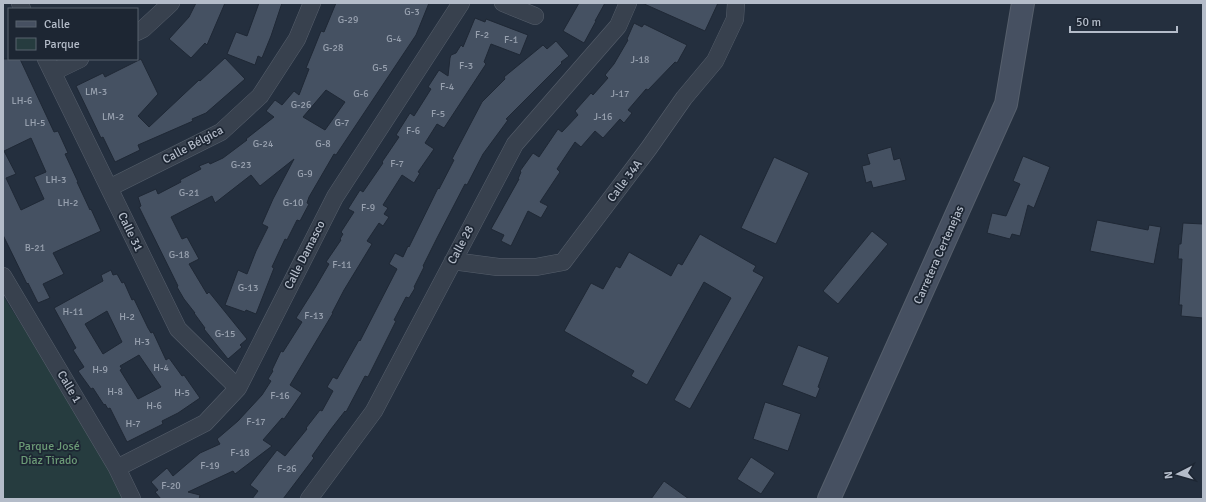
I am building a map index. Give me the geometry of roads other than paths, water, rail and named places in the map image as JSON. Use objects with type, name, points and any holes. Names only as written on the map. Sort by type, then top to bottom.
[{"type":"main road","name":"Carretera Certenejas","points":[[830,499],[1006,104],[1023,3]]},
{"type":"street","points":[[138,32],[170,6],[171,3]]},
{"type":"street","name":"Calle Bélgica","points":[[109,188],[222,132],[260,96],[297,39],[312,3]]},
{"type":"street","name":"Calle Damasco","points":[[117,468],[205,423],[238,388],[335,197],[460,3]]},
{"type":"street","points":[[503,3],[535,16]]},
{"type":"street","name":"Calle 28","points":[[309,499],[374,411],[515,144],[618,26],[628,3]]},
{"type":"street","name":"Calle 34A","points":[[453,261],[506,267],[536,267],[563,262],[684,98],[714,61],[736,19],[736,3]]},
{"type":"street","points":[[50,65],[75,60]]},
{"type":"street","name":"Calle 31","points":[[50,65],[178,329],[238,388]]},
{"type":"street","name":"Calle 1","points":[[3,276],[117,468],[132,499]]},
{"type":"park label","name":"Parque José Díaz Tirado","points":[[49,453]]}]
